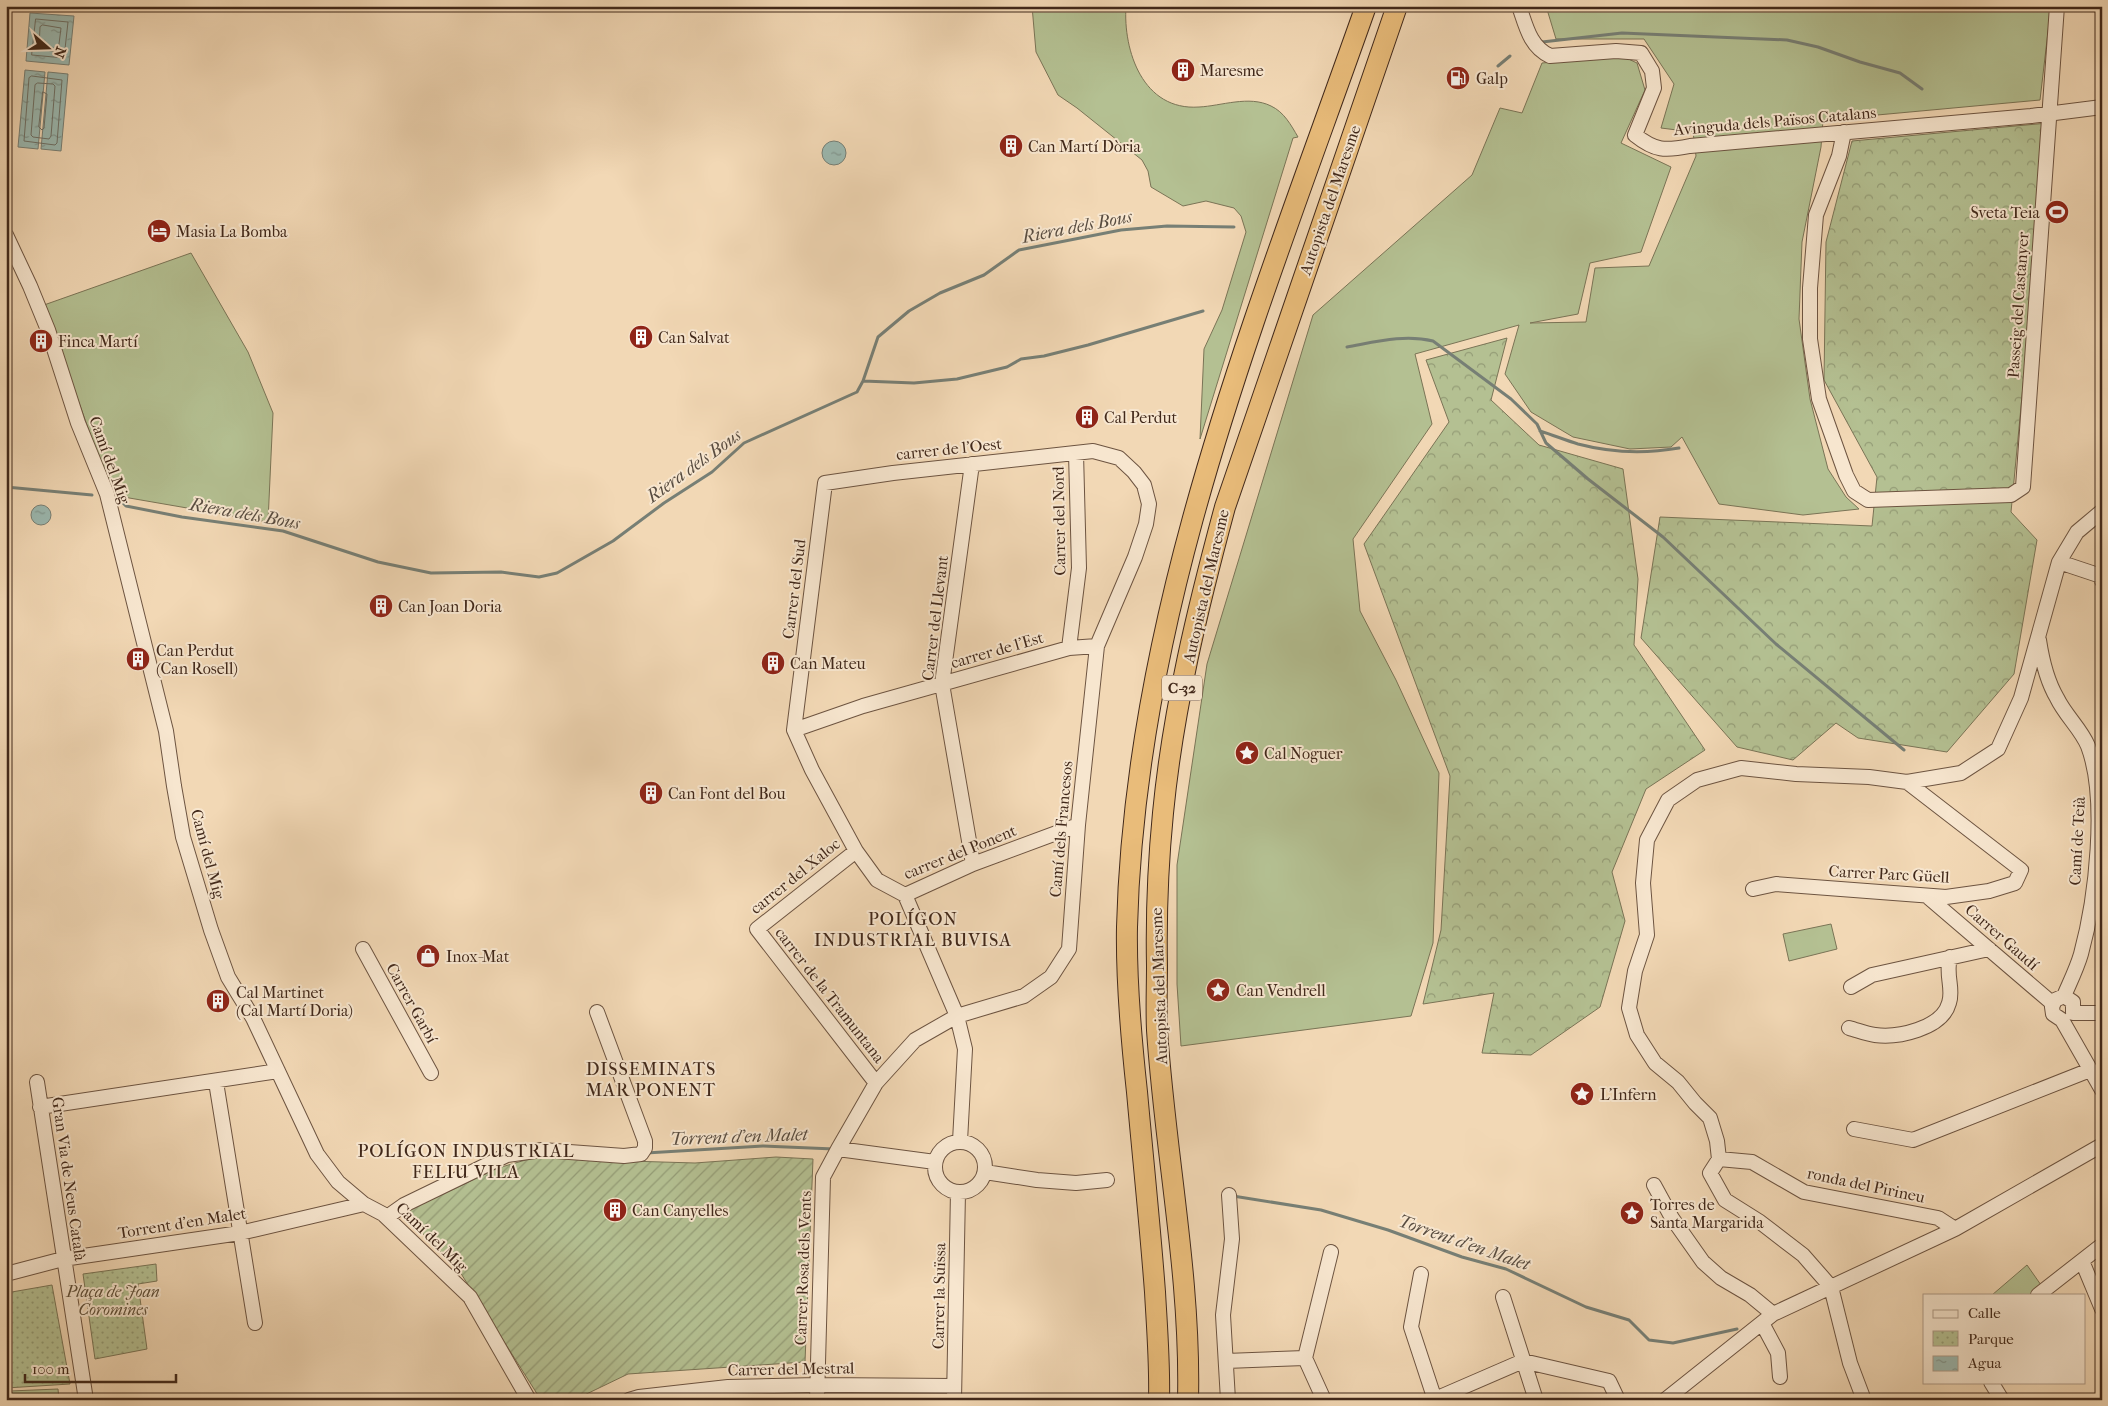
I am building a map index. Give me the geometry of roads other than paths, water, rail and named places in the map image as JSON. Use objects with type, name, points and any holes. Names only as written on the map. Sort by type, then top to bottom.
[{"type":"highway","name":"Autopista del Maresme","points":[[1159,1400],[1160,1370],[1152,1257],[1130,1028],[1127,929],[1137,795],[1151,700],[1178,572],[1202,483],[1265,293],[1366,6]]},
{"type":"highway","name":"Autopista del Maresme","points":[[1188,1400],[1189,1370],[1180,1248],[1157,1029],[1156,907],[1163,811],[1176,720],[1205,581],[1225,506],[1397,6]]},
{"type":"street","name":"Avinguda dels Països Catalans","points":[[1519,6],[1529,35],[1540,52],[1550,56],[1616,51],[1641,54],[1652,71],[1654,88],[1635,135],[1650,147],[1672,150],[1690,146],[2102,108]]},
{"type":"street","name":"Passeig del Castanyer","points":[[1844,132],[1839,156],[1816,215],[1810,288],[1810,339],[1819,399],[1846,475],[1854,491],[1868,500],[2011,495],[2023,487],[2048,114],[2058,6]]},
{"type":"street","name":"Camí del Mig","points":[[6,235],[41,312],[78,423],[107,494],[166,731],[184,837],[211,930],[228,977],[253,1018],[318,1154],[338,1182],[364,1204],[387,1217],[470,1297],[529,1400]]},
{"type":"street","name":"Camí dels Francesos","points":[[838,1149],[876,1083],[915,1040],[956,1016],[1024,996],[1051,977],[1069,949],[1078,825],[1097,646],[1135,557],[1146,524],[1149,504],[1144,485],[1119,458],[1092,451],[1076,453]]},
{"type":"street","name":"carrer de l'Oest","points":[[825,483],[1076,453]]},
{"type":"street","name":"Carrer del Nord","points":[[1069,648],[1080,568],[1076,453]]},
{"type":"street","name":"Carrer del Llevant","points":[[972,464],[942,684],[973,864]]},
{"type":"street","name":"Carrer del Sud","points":[[794,730],[825,483]]},
{"type":"street","points":[[1864,1400],[1850,1362],[1831,1287],[1803,1256],[1760,1222],[1725,1200],[1710,1173],[1719,1159],[1717,1141],[1710,1118],[1678,1082],[1655,1063],[1637,1035],[1629,1008],[1635,972],[1647,935],[1643,883],[1647,840],[1668,800],[1697,780],[1741,768],[1796,774],[1869,777],[1907,782],[1961,773],[1998,749],[2021,698],[2058,566],[2077,532],[2102,511]]},
{"type":"street","points":[[2058,566],[2101,576],[2102,580]]},
{"type":"street","name":"Camí de Teià","points":[[2038,636],[2043,662],[2056,698],[2088,745],[2098,795],[2097,858],[2089,914],[2081,954],[2058,1000]]},
{"type":"street","name":"carrer de l'Est","points":[[794,730],[863,706],[1069,648],[1097,646]]},
{"type":"street","name":"carrer del Ponent","points":[[794,730],[812,770],[856,851],[876,880],[905,895],[973,864],[1078,825]]},
{"type":"street","name":"Carrer Parc Güell","points":[[1753,889],[1776,884],[1946,897],[1989,891],[2015,882],[2021,870],[1907,782]]},
{"type":"street","name":"carrer del Xaloc","points":[[757,929],[856,851]]},
{"type":"street","points":[[905,895],[956,1016],[964,1048],[960,1141]]},
{"type":"street","name":"Carrer Gaudí","points":[[1928,897],[1989,948],[2058,1000]]},
{"type":"street","name":"carrer de la Tramuntana","points":[[757,929],[876,1083]]},
{"type":"street","points":[[1851,987],[1872,975],[1989,948]]},
{"type":"street","name":"Carrer Garbí","points":[[363,949],[432,1073]]},
{"type":"street","points":[[1849,1028],[1874,1035],[1890,1035],[1914,1032],[1934,1021],[1946,1011],[1949,1005],[1947,968],[1950,957]]},
{"type":"street","points":[[2068,1016],[2075,1009],[2073,1002],[2058,1000],[2053,1014],[2068,1016],[2102,1013]]},
{"type":"street","points":[[387,1217],[404,1205],[507,1155],[542,1150],[624,1156],[641,1154],[645,1148],[645,1141],[597,1012]]},
{"type":"street","points":[[2068,1016],[2090,1070],[2102,1090]]},
{"type":"street","points":[[1854,1130],[1914,1140],[2090,1070]]},
{"type":"street","points":[[40,1107],[216,1082],[278,1071]]},
{"type":"street","name":"Gran Via de Neus Català","points":[[37,1082],[86,1400]]},
{"type":"street","points":[[216,1082],[255,1323]]},
{"type":"street","points":[[960,1141],[971,1144],[980,1150],[985,1161],[985,1172],[982,1181],[975,1187],[967,1191],[958,1192],[950,1190],[938,1179],[935,1171],[935,1162],[938,1154],[944,1147],[960,1141]]},
{"type":"street","points":[[1666,1400],[1768,1319],[1831,1287],[1955,1229],[2102,1145]]},
{"type":"street","points":[[838,1149],[935,1162]]},
{"type":"street","name":"Carrer Rosa dels Vents","points":[[817,1400],[823,1178],[838,1149]]},
{"type":"street","name":"ronda del Pirineu","points":[[1719,1159],[1752,1162],[1804,1192],[1938,1218],[1955,1229]]},
{"type":"street","points":[[985,1172],[1037,1180],[1076,1183],[1107,1180]]},
{"type":"street","points":[[1654,1185],[1672,1218],[1703,1262],[1721,1278],[1750,1295],[1768,1319],[1778,1353],[1780,1377]]},
{"type":"street","name":"Carrer la Suïssa","points":[[954,1393],[958,1192]]},
{"type":"street","points":[[1228,1400],[1223,1315],[1232,1239],[1229,1196]]},
{"type":"street","name":"Torrent d'en Malet","points":[[6,1274],[63,1259],[240,1233],[364,1204]]},
{"type":"street","points":[[2039,1294],[2102,1245]]},
{"type":"street","points":[[1324,1400],[1305,1358],[1331,1252]]},
{"type":"street","points":[[2082,1261],[2102,1309]]},
{"type":"street","points":[[1420,1274],[1412,1327],[1434,1400],[1524,1361],[1609,1381],[1618,1400]]},
{"type":"street","points":[[1503,1297],[1536,1400]]},
{"type":"street","points":[[1226,1361],[1305,1358]]},
{"type":"street","points":[[1992,1384],[2002,1400]]},
{"type":"street","name":"Carrer del Mestral","points":[[635,1399],[728,1386],[817,1385],[954,1393]]},
{"type":"water","points":[[30,13],[74,16],[69,65],[26,61]]},
{"type":"water","points":[[25,70],[45,72],[38,149],[18,147]]},
{"type":"water","points":[[48,72],[68,74],[61,151],[41,149]]},
{"type":"water","points":[[834,141],[843,144],[846,153],[843,162],[834,165],[825,162],[822,153],[825,144]]},
{"type":"water","points":[[41,505],[48,508],[51,515],[48,522],[41,525],[34,522],[31,515],[34,508]]},
{"type":"waterway","name":"Riera dels Bous","points":[[1542,42],[1622,33],[1787,40],[1818,47],[1860,62],[1900,73],[1922,89]]},
{"type":"waterway","name":"Riera dels Bous","points":[[1498,66],[1510,56]]},
{"type":"waterway","name":"Riera dels Bous","points":[[121,501],[126,506],[182,517],[283,531],[378,562],[431,573],[501,572],[539,577],[557,573],[613,541],[664,503],[712,472],[744,443],[857,392],[863,381],[878,337],[909,311],[940,293],[984,275],[1019,250],[1121,230],[1167,226],[1234,227]]},
{"type":"waterway","points":[[863,381],[914,383],[957,379],[1007,367],[1021,359],[1044,356],[1088,345],[1203,311]]},
{"type":"waterway","points":[[1347,347],[1411,338],[1433,341],[1511,399],[1537,424],[1546,443],[1588,479],[1663,537],[1776,644],[1904,750]]},
{"type":"waterway","points":[[1540,431],[1578,444],[1616,451],[1641,452],[1679,448]]},
{"type":"waterway","name":"Riera dels Bous","points":[[6,487],[92,495]]},
{"type":"waterway","name":"Torrent d'en Malet","points":[[646,1153],[763,1146],[834,1149]]},
{"type":"waterway","name":"Torrent d'en Malet","points":[[1233,1196],[1321,1210],[1388,1230],[1462,1257],[1506,1269],[1586,1307],[1629,1320],[1649,1340],[1673,1343],[1737,1329]]},
{"type":"place","name":"Maresme","points":[[1183,70]]},
{"type":"place","name":"Galp","points":[[1458,78]]},
{"type":"place","name":"Can Martí Dòria","points":[[1011,146]]},
{"type":"place","name":"Sveta Teia","points":[[2057,212]]},
{"type":"place","name":"Masia La Bomba","points":[[159,231]]},
{"type":"place","name":"Can Salvat","points":[[641,337]]},
{"type":"place","name":"Finca Martí","points":[[41,341]]},
{"type":"place","name":"Cal Perdut","points":[[1087,417]]},
{"type":"place","name":"Can Joan Doria","points":[[381,606]]},
{"type":"place","name":"Can Perdut (Can Rosell)","points":[[138,659]]},
{"type":"place","name":"Can Mateu","points":[[773,663]]},
{"type":"place","name":"Cal Noguer","points":[[1247,753]]},
{"type":"place","name":"Can Font del Bou","points":[[651,793]]},
{"type":"place","name":"Inox-Mat","points":[[428,956]]},
{"type":"place","name":"Can Vendrell","points":[[1218,990]]},
{"type":"place","name":"Cal Martinet (Cal Martí Doria)","points":[[218,1001]]},
{"type":"place","name":"L'Infern","points":[[1582,1094]]},
{"type":"place","name":"Can Canyelles","points":[[615,1210]]},
{"type":"place","name":"Torres de Santa Margarida","points":[[1632,1213]]},
{"type":"district","name":"POLÍGON INDUSTRIAL BUVISA","points":[[913,930]]},
{"type":"district","name":"DISSEMINATS MAR PONENT","points":[[651,1079]]},
{"type":"district","name":"POLÍGON INDUSTRIAL FELIU VILA","points":[[466,1161]]},
{"type":"park label","name":"Plaça de Joan Coromines","points":[[113,1300]]}]
